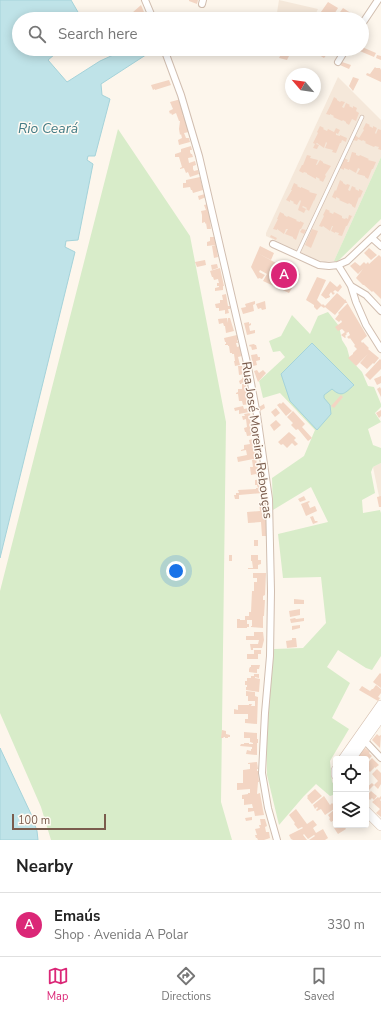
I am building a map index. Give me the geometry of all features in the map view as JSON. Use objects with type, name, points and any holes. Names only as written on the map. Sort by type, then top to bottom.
[{"type":"street","points":[[145,0],[150,12]]},
{"type":"street","points":[[369,14],[378,0]]},
{"type":"street","name":"Rua José Moreira Rebouças","points":[[167,56],[181,95],[199,156],[248,367],[269,499],[271,591],[270,656],[262,773],[268,808],[277,840]]},
{"type":"street","points":[[338,62],[342,56]]},
{"type":"street","points":[[273,244],[319,265],[338,265],[347,261],[381,228]]},
{"type":"street","points":[[372,238],[381,246]]},
{"type":"street","points":[[338,265],[351,286],[366,325],[381,349]]},
{"type":"street","points":[[351,286],[366,295],[381,311]]},
{"type":"street","points":[[353,756],[381,706]]},
{"type":"street","points":[[346,756],[381,717]]},
{"type":"street","points":[[362,738],[381,758]]},
{"type":"street","points":[[369,814],[381,826]]},
{"type":"lane","points":[[296,255],[362,117]]},
{"type":"shaded area","points":[[279,0],[318,9],[316,12],[277,12]]},
{"type":"shaded area","points":[[338,77],[381,120],[381,157],[334,261],[325,262],[315,259],[266,236],[266,233]]},
{"type":"shaded area","points":[[381,463],[381,506],[373,467]]},
{"type":"green space","points":[[118,129],[190,236],[226,422],[221,802],[232,840],[51,840],[41,807],[0,713],[0,591]]},
{"type":"green space","points":[[381,157],[381,219],[337,262],[334,261]]},
{"type":"green space","points":[[328,312],[339,326],[342,340],[347,348],[350,359],[362,372],[368,386],[374,387],[381,404],[381,407],[375,413],[381,422],[368,429],[373,445],[381,448],[381,463],[373,467],[371,472],[375,493],[362,500],[363,513],[380,510],[381,513],[381,656],[372,670],[366,668],[338,650],[327,667],[350,683],[332,718],[349,729],[330,761],[333,795],[330,796],[316,784],[279,825],[267,775],[266,718],[274,649],[303,648],[326,623],[321,577],[283,578],[278,534],[328,522],[311,487],[273,510],[272,478],[304,456],[315,430],[280,393],[263,398],[259,381],[285,357],[280,351],[273,352],[269,341],[281,336],[292,315],[310,334],[318,316]]},
{"type":"water","name":"Rio Ceará","points":[[0,0],[71,0],[78,12],[12,12],[12,56],[53,56],[48,60],[67,82],[100,61],[111,56],[144,56],[101,84],[102,95],[110,99],[95,156],[88,156],[87,160],[93,164],[78,240],[66,241],[65,247],[75,252],[0,558]]},
{"type":"water","points":[[312,343],[354,385],[341,394],[332,389],[324,395],[324,398],[330,405],[331,414],[317,430],[290,401],[281,374]]},
{"type":"water","points":[[0,748],[31,814],[37,831],[38,840],[0,840]]},
{"type":"building","points":[[189,0],[198,0],[197,4]]},
{"type":"building","points":[[328,2],[338,8],[335,12],[321,12]]},
{"type":"building","points":[[141,5],[144,12],[133,12]]},
{"type":"building","points":[[343,8],[349,12],[340,12]]},
{"type":"building","points":[[369,50],[376,53],[374,57],[369,55]]},
{"type":"building","points":[[377,55],[381,56],[381,60],[376,58]]},
{"type":"building","points":[[280,56],[289,56],[287,60],[279,58]]},
{"type":"building","points":[[342,62],[351,65],[349,69],[340,65]]},
{"type":"building","points":[[375,67],[380,68],[381,70],[381,82],[366,75],[367,73],[370,74]]},
{"type":"building","points":[[353,77],[359,79],[353,91],[349,86]]},
{"type":"building","points":[[169,80],[171,85],[153,90],[151,85]]},
{"type":"building","points":[[334,97],[340,102],[345,102],[342,107],[344,108],[346,103],[353,108],[353,106],[357,108],[356,111],[359,113],[356,121],[352,119],[349,125],[343,120],[342,121],[333,117],[334,116],[330,114],[326,114]]},
{"type":"building","points":[[181,99],[184,110],[182,111],[184,115],[182,116],[186,116],[189,132],[184,133],[186,138],[189,138],[190,142],[179,145],[178,140],[182,138],[179,129],[180,121],[176,113],[172,115],[169,111],[173,109],[170,102]]},
{"type":"building","points":[[366,123],[373,128],[373,126],[377,128],[376,134],[378,129],[381,130],[381,150],[378,149],[379,147],[374,147],[365,143],[366,142],[363,140],[353,140],[355,135],[359,138]]},
{"type":"building","points":[[320,126],[327,131],[328,129],[334,132],[336,128],[340,130],[338,134],[336,133],[336,135],[347,138],[346,142],[342,140],[336,153],[332,152],[333,150],[325,148],[326,142],[324,148],[317,143],[316,144],[319,145],[317,149],[313,148],[315,144],[313,143]]},
{"type":"building","points":[[191,146],[192,150],[190,150],[190,152],[193,157],[188,158],[189,163],[195,161],[196,165],[193,166],[193,169],[194,171],[198,170],[199,174],[190,177],[184,168],[180,169],[182,167],[179,157],[175,157],[175,154],[181,152],[181,149]]},
{"type":"building","points":[[352,152],[356,153],[356,155],[369,159],[368,160],[376,162],[368,179],[365,176],[357,174],[360,169],[358,168],[356,173],[349,169],[344,168],[344,170],[340,168],[344,158],[348,160],[347,162],[349,162]]},
{"type":"building","points":[[307,155],[311,156],[310,158],[318,160],[316,165],[320,160],[331,166],[325,175],[326,176],[323,182],[316,177],[316,179],[307,173],[299,171]]},
{"type":"building","points":[[200,177],[203,190],[193,193],[190,187],[183,188],[183,183],[186,183],[186,180]]},
{"type":"building","points":[[340,180],[346,185],[350,185],[348,190],[350,191],[352,186],[359,191],[359,189],[363,191],[355,208],[349,203],[348,204],[339,200],[340,199],[336,197],[336,199],[332,197]]},
{"type":"building","points":[[294,183],[301,188],[310,191],[309,192],[317,194],[309,211],[306,209],[304,213],[298,210],[300,200],[297,205],[290,200],[290,202],[286,200]]},
{"type":"building","points":[[205,194],[206,197],[199,200],[198,196]]},
{"type":"building","points":[[208,204],[211,229],[207,229],[205,222],[202,223],[201,211],[206,210],[204,205]]},
{"type":"building","points":[[326,209],[333,214],[334,212],[342,216],[342,218],[345,219],[348,219],[349,215],[352,216],[342,236],[338,235],[339,233],[331,231],[333,226],[330,231],[323,226],[319,226]]},
{"type":"building","points":[[280,212],[287,217],[288,216],[297,220],[296,221],[304,223],[296,240],[285,234],[288,229],[286,229],[284,234],[277,229],[273,229]]},
{"type":"building","points":[[302,229],[306,230],[304,234],[300,232]]},
{"type":"building","points":[[312,229],[318,231],[311,248],[305,245]]},
{"type":"building","points":[[271,235],[277,238],[276,240],[270,237]]},
{"type":"building","points":[[210,237],[214,237],[216,245],[207,246],[207,242],[210,241]]},
{"type":"building","points":[[216,245],[218,257],[214,258],[212,246]]},
{"type":"building","points":[[260,246],[274,253],[271,260],[259,254],[278,264],[283,265],[282,266],[300,274],[289,293],[263,281],[267,274],[260,270],[259,272],[265,275],[262,279],[258,279],[251,267]]},
{"type":"building","points":[[369,248],[377,255],[371,260],[364,253]]},
{"type":"building","points":[[379,255],[381,257],[381,299],[356,278],[363,269],[358,274],[350,266],[355,262],[360,266],[364,262],[366,264],[368,262],[369,264]]},
{"type":"building","points":[[205,260],[206,265],[197,267],[195,262]]},
{"type":"building","points":[[217,264],[218,268],[212,270],[211,265]]},
{"type":"building","points":[[220,268],[224,286],[223,290],[215,291],[215,288],[219,287],[217,286],[217,283],[219,283],[218,279],[214,280],[210,271]]},
{"type":"building","points":[[317,277],[326,280],[317,300],[322,305],[323,304],[325,306],[337,293],[345,299],[347,303],[345,303],[335,315],[325,307],[324,308],[321,306],[317,310],[314,305],[306,300]]},
{"type":"building","points":[[330,281],[337,287],[340,284],[342,287],[338,292],[335,290],[333,295],[331,292],[329,295],[330,297],[326,299],[321,295]]},
{"type":"building","points":[[226,294],[230,309],[228,309],[229,313],[225,314],[225,310],[219,311],[219,308],[216,308],[215,304],[220,303],[220,300],[223,300],[222,295]]},
{"type":"building","points":[[255,301],[255,304],[253,305],[254,311],[243,314],[241,308],[246,307],[245,304]]},
{"type":"building","points":[[265,301],[266,309],[258,309],[256,304]]},
{"type":"building","points":[[348,303],[367,336],[361,341],[362,343],[363,342],[369,348],[368,349],[379,358],[367,369],[360,363],[368,354],[356,366],[348,358],[357,349],[350,338],[349,339],[347,337],[350,335],[349,332],[346,333],[345,338],[341,335],[345,332],[342,329],[338,331],[335,327],[342,322],[341,320],[339,322],[335,319],[339,314],[338,313]]},
{"type":"building","points":[[227,318],[228,323],[228,318],[230,318],[234,331],[226,333],[225,326],[223,323],[219,324],[218,319]]},
{"type":"building","points":[[249,322],[249,324],[251,323],[249,326],[250,331],[255,330],[255,333],[247,335],[244,323]]},
{"type":"building","points":[[237,335],[238,343],[236,343],[237,347],[240,346],[242,356],[238,357],[240,365],[235,366],[234,354],[230,353],[228,345],[225,345],[226,342],[224,338]]},
{"type":"building","points":[[249,345],[256,345],[257,349],[252,350],[251,346],[250,347]]},
{"type":"building","points":[[257,354],[258,357],[260,357],[260,360],[256,361],[257,365],[253,366],[251,355]]},
{"type":"building","points":[[380,359],[381,369],[370,380],[365,375]]},
{"type":"building","points":[[238,366],[242,366],[244,374],[239,375]]},
{"type":"building","points":[[257,370],[259,373],[263,370],[266,373],[258,382],[254,371]]},
{"type":"building","points":[[244,374],[245,382],[240,384],[239,381],[242,379]]},
{"type":"building","points":[[381,376],[381,383],[377,385],[374,379]]},
{"type":"building","points":[[242,384],[246,384],[246,388],[248,388],[250,404],[243,405],[242,401],[239,401],[238,394],[236,394],[238,389],[242,389]]},
{"type":"building","points":[[380,387],[381,389],[381,397],[377,389]]},
{"type":"building","points":[[341,395],[343,397],[334,408],[331,406]]},
{"type":"building","points":[[283,402],[292,411],[286,416],[277,405]]},
{"type":"building","points":[[264,404],[265,408],[260,411],[259,407]]},
{"type":"building","points":[[243,406],[244,409],[249,408],[249,412],[239,414],[239,410],[235,411],[234,408]]},
{"type":"building","points":[[276,408],[280,413],[275,417],[271,412]]},
{"type":"building","points":[[381,410],[381,416],[379,418],[376,413]]},
{"type":"building","points":[[293,411],[305,424],[302,427],[312,438],[308,441],[298,429],[296,430],[291,425],[293,423],[287,417]]},
{"type":"building","points":[[250,413],[250,423],[253,431],[255,431],[255,435],[247,436],[244,428],[247,427],[246,419],[243,420],[242,416]]},
{"type":"building","points":[[276,420],[281,425],[274,431],[270,425]]},
{"type":"building","points":[[289,432],[296,438],[294,440],[298,444],[295,446],[292,443],[287,448],[278,442]]},
{"type":"building","points":[[254,439],[254,444],[257,443],[258,449],[254,449],[255,454],[257,454],[258,458],[238,462],[237,457],[247,455],[246,450],[241,451],[244,449],[244,445],[250,444],[249,440]]},
{"type":"building","points":[[256,459],[259,475],[251,475],[250,467],[253,467],[252,460]]},
{"type":"building","points":[[263,479],[263,488],[261,489],[262,493],[239,495],[239,499],[235,499],[234,495],[239,493],[238,490],[256,489],[258,488],[257,485],[255,485],[255,480]]},
{"type":"building","points":[[304,496],[306,500],[300,502],[298,499]]},
{"type":"building","points":[[381,496],[381,507],[379,507],[377,497]]},
{"type":"building","points":[[310,502],[308,503],[310,508],[315,506],[317,511],[306,516],[301,504]]},
{"type":"building","points":[[259,503],[265,503],[267,536],[262,536],[261,522],[248,523],[247,512],[260,511]]},
{"type":"building","points":[[313,516],[315,521],[318,522],[313,524],[310,517]]},
{"type":"building","points":[[254,540],[258,540],[258,546],[254,546]]},
{"type":"building","points":[[229,555],[232,555],[232,561],[229,561]]},
{"type":"building","points":[[251,555],[258,555],[258,560],[261,560],[261,564],[258,565],[258,569],[248,569],[253,568]]},
{"type":"building","points":[[253,573],[266,573],[265,595],[263,596],[263,600],[265,600],[263,628],[251,627],[252,620],[247,620],[249,627],[237,628],[237,619],[245,620],[245,616],[249,616],[249,612],[251,612],[252,591],[254,591],[254,582],[257,582],[257,578],[253,578]]},
{"type":"building","points":[[294,599],[304,600],[304,604],[294,604]]},
{"type":"building","points":[[300,609],[300,615],[290,617],[289,611]]},
{"type":"building","points":[[304,618],[304,621],[291,623],[290,619]]},
{"type":"building","points":[[300,625],[300,628],[292,630],[292,626]]},
{"type":"building","points":[[254,632],[263,632],[264,640],[262,648],[253,648],[253,650],[251,650],[250,644],[258,644],[259,640],[246,640],[246,636],[254,636]]},
{"type":"building","points":[[292,638],[296,638],[297,647],[287,648],[286,641],[292,640]]},
{"type":"building","points":[[254,650],[261,650],[261,654],[258,654],[258,659],[247,659],[247,654],[254,654]]},
{"type":"building","points":[[251,665],[260,665],[259,669],[257,669],[257,673],[249,672]]},
{"type":"building","points":[[380,673],[381,674],[381,688],[373,682]]},
{"type":"building","points":[[254,674],[259,674],[259,678],[255,678],[260,679],[259,692],[246,690],[247,685],[245,685],[245,681],[247,681],[247,678],[254,676]]},
{"type":"building","points":[[376,685],[381,689],[381,693],[378,697],[380,698],[378,701],[359,690],[362,686],[370,691]]},
{"type":"building","points":[[246,691],[255,692],[255,696],[258,697],[257,724],[245,723],[245,719],[248,719],[248,714],[234,714],[234,709],[238,710],[238,705],[252,704],[251,706],[255,706],[255,701],[248,701]]},
{"type":"building","points":[[222,730],[226,731],[226,734],[230,735],[230,737],[221,738]]},
{"type":"building","points":[[244,732],[257,733],[257,755],[246,754],[247,750],[251,751],[252,747],[240,746],[244,743],[253,744],[250,742],[250,738],[244,738]]},
{"type":"building","points":[[377,734],[379,736],[381,735],[380,748],[372,740]]},
{"type":"building","points":[[365,748],[372,756],[369,759],[369,756],[357,755]]},
{"type":"building","points":[[372,758],[379,765],[370,772],[369,762]]},
{"type":"building","points":[[257,762],[259,782],[257,794],[260,793],[264,815],[255,816],[254,811],[248,812],[248,808],[253,808],[252,804],[244,805],[244,799],[242,799],[242,795],[250,793],[250,789],[237,790],[237,783],[243,783],[243,770],[250,769],[250,764],[248,763]]},
{"type":"building","points":[[377,769],[381,773],[381,784],[378,789],[374,785],[378,781],[372,774]]},
{"type":"building","points":[[372,783],[374,785],[369,790],[369,785]]},
{"type":"building","points":[[315,789],[322,796],[312,804],[307,796]]},
{"type":"building","points":[[371,791],[377,796],[374,800],[372,798],[370,800],[369,799],[369,793]]},
{"type":"building","points":[[324,796],[330,805],[332,803],[333,804],[333,810],[325,815],[321,809],[317,811],[316,810],[318,808],[317,807],[315,809],[313,805]]},
{"type":"building","points":[[381,796],[381,817],[376,813],[380,809],[372,802]]},
{"type":"building","points":[[296,809],[307,824],[313,820],[317,825],[313,828],[316,833],[323,829],[328,838],[325,840],[309,840],[315,836],[314,835],[308,839],[304,834],[303,835],[307,840],[291,839],[289,835],[303,828],[298,829],[289,815]]},
{"type":"building","points":[[333,811],[333,821],[331,822],[328,815]]},
{"type":"building","points":[[252,817],[252,820],[246,821],[245,818]]},
{"type":"building","points":[[260,819],[265,819],[267,826],[265,827],[266,832],[269,832],[270,838],[258,840],[256,838],[255,835],[257,835],[255,829],[260,828]]},
{"type":"building","points":[[334,828],[345,828],[346,829],[338,834]]},
{"type":"place","name":"Emaús","points":[[284,275]]}]
